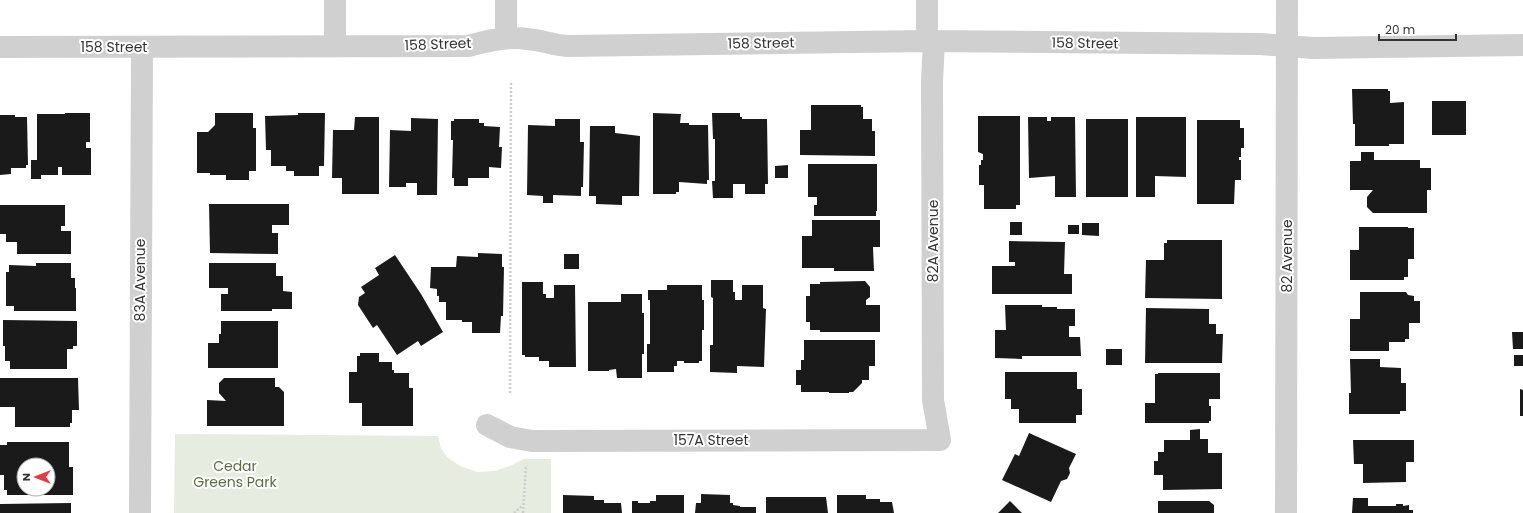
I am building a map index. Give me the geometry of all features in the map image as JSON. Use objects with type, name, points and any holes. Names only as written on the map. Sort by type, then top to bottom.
[{"type":"street","points":[[335,0],[335,46]]},
{"type":"street","points":[[506,0],[506,38]]},
{"type":"street","name":"82A Avenue","points":[[927,0],[931,41],[932,81],[933,400],[940,440]]},
{"type":"street","name":"82 Avenue","points":[[1286,513],[1287,0]]},
{"type":"street","name":"158 Street","points":[[0,47],[142,48],[468,46],[506,38],[526,39],[567,46],[931,41],[1260,44],[1324,48],[1523,45]]},
{"type":"street","name":"83A Avenue","points":[[140,513],[142,48]]},
{"type":"street","name":"157A Street","points":[[487,425],[510,438],[532,441],[940,440]]},
{"type":"path","points":[[510,393],[512,81]]},
{"type":"path","points":[[523,513],[526,462]]},
{"type":"path","points":[[514,513],[523,504]]},
{"type":"green space","name":"Cedar Greens Park","points":[[175,434],[438,436],[441,448],[447,457],[460,466],[477,472],[495,471],[524,459],[551,459],[551,513],[174,513]]},
{"type":"building","points":[[1352,89],[1388,89],[1388,91],[1390,91],[1390,103],[1404,102],[1404,144],[1389,144],[1389,146],[1355,146]]},
{"type":"building","points":[[1432,101],[1466,101],[1466,135],[1432,135]]},
{"type":"building","points":[[811,105],[861,105],[861,107],[863,107],[863,119],[872,119],[872,131],[875,131],[875,156],[800,155],[800,130],[811,130]]},
{"type":"building","points":[[90,113],[90,142],[86,142],[86,148],[91,148],[91,175],[62,175],[62,167],[58,167],[58,175],[41,175],[41,179],[31,179],[31,160],[37,160],[37,114]]},
{"type":"building","points":[[215,113],[253,113],[253,128],[256,128],[256,171],[249,171],[249,180],[226,180],[226,175],[197,173],[197,132],[208,132],[215,125]]},
{"type":"building","points":[[298,113],[325,113],[324,166],[319,166],[319,176],[294,176],[294,171],[286,171],[286,166],[271,166],[271,150],[266,150],[265,116],[298,115]]},
{"type":"building","points":[[653,113],[681,114],[680,123],[689,123],[689,125],[708,125],[709,180],[707,180],[707,184],[679,182],[679,192],[676,192],[676,194],[653,194]]},
{"type":"building","points":[[712,113],[740,113],[740,117],[742,117],[742,119],[767,119],[768,184],[765,184],[765,194],[745,194],[745,184],[733,184],[733,198],[713,198],[712,181],[715,181],[715,139],[713,139]]},
{"type":"building","points":[[0,115],[27,117],[28,165],[26,165],[26,168],[11,168],[11,174],[0,175]]},
{"type":"building","points":[[978,116],[1020,116],[1020,205],[1016,205],[1016,209],[984,209],[984,185],[979,185],[979,165],[981,165],[981,160],[983,160],[983,154],[978,152]]},
{"type":"building","points":[[355,117],[379,117],[379,194],[342,194],[342,178],[332,178],[333,130],[354,130]]},
{"type":"building","points":[[1028,117],[1047,117],[1047,121],[1051,121],[1051,117],[1075,117],[1076,197],[1055,197],[1055,176],[1029,178]]},
{"type":"building","points":[[1136,117],[1186,117],[1186,177],[1155,176],[1155,197],[1136,197]]},
{"type":"building","points":[[411,118],[438,119],[437,195],[417,195],[417,183],[406,183],[406,187],[389,187],[390,130],[411,131]]},
{"type":"building","points":[[454,119],[479,119],[479,123],[484,123],[484,126],[500,127],[499,147],[502,147],[501,168],[489,167],[489,178],[468,178],[468,186],[454,186],[454,178],[452,178],[453,140],[451,140],[451,121],[454,121]]},
{"type":"building","points":[[555,119],[580,119],[580,142],[584,142],[583,187],[581,187],[581,196],[553,195],[553,203],[543,203],[543,196],[527,195],[528,125],[555,126]]},
{"type":"building","points":[[1086,119],[1128,119],[1128,197],[1086,197]]},
{"type":"building","points":[[1197,120],[1240,120],[1240,128],[1244,128],[1244,148],[1241,148],[1241,157],[1239,157],[1239,160],[1241,160],[1241,180],[1235,180],[1234,204],[1197,204]]},
{"type":"building","points":[[590,126],[615,126],[615,133],[640,136],[639,196],[622,196],[622,205],[596,204],[596,196],[589,196]]},
{"type":"building","points":[[1361,152],[1374,152],[1374,160],[1420,160],[1420,168],[1431,168],[1431,190],[1427,190],[1427,213],[1373,213],[1367,207],[1367,197],[1373,190],[1350,190],[1350,161],[1361,161]]},
{"type":"building","points":[[808,164],[877,164],[876,216],[814,216],[814,205],[817,205],[817,197],[808,197]]},
{"type":"building","points":[[788,165],[788,178],[775,178],[775,166]]},
{"type":"building","points":[[209,204],[289,204],[289,225],[272,225],[272,233],[278,233],[278,254],[210,253]]},
{"type":"building","points":[[0,205],[65,205],[65,226],[61,226],[61,231],[71,231],[71,254],[17,254],[17,242],[6,242],[6,234],[0,234]]},
{"type":"building","points":[[812,220],[880,220],[880,247],[873,247],[874,271],[834,271],[834,268],[802,268],[802,236],[812,236]]},
{"type":"building","points":[[1010,222],[1022,222],[1022,235],[1010,235]]},
{"type":"building","points":[[1082,223],[1099,223],[1099,236],[1082,235]]},
{"type":"building","points":[[1068,225],[1079,225],[1079,234],[1068,234]]},
{"type":"building","points":[[1359,227],[1414,228],[1414,259],[1408,259],[1408,277],[1404,277],[1404,280],[1350,280],[1350,250],[1359,250]]},
{"type":"building","points":[[1167,240],[1222,240],[1222,299],[1145,298],[1146,260],[1164,260],[1164,243],[1167,243]]},
{"type":"building","points":[[1009,241],[1065,242],[1064,274],[1072,274],[1072,294],[992,294],[992,266],[1015,266],[1015,262],[1009,262]]},
{"type":"building","points":[[478,253],[502,254],[502,267],[504,267],[503,316],[501,316],[500,333],[472,333],[472,322],[462,322],[462,320],[446,320],[446,302],[439,302],[437,289],[430,288],[431,267],[456,267],[457,256],[478,257]]},
{"type":"building","points":[[564,254],[579,254],[579,269],[564,269]]},
{"type":"building","points":[[395,255],[421,294],[443,332],[421,346],[418,341],[397,355],[377,325],[373,328],[358,305],[359,297],[365,293],[361,287],[379,275],[375,268]]},
{"type":"building","points":[[36,263],[71,263],[71,278],[75,278],[76,311],[14,311],[14,306],[6,306],[6,272],[9,272],[9,265],[36,266]]},
{"type":"building","points":[[209,263],[276,263],[276,276],[283,276],[283,291],[292,292],[292,309],[272,309],[272,311],[221,311],[221,294],[228,294],[228,288],[209,288]]},
{"type":"building","points":[[711,280],[733,280],[735,300],[742,300],[742,285],[763,285],[763,308],[766,309],[764,367],[737,366],[737,373],[710,372],[710,345],[713,345],[713,298],[711,297]]},
{"type":"building","points":[[865,281],[870,287],[870,297],[866,300],[866,305],[880,305],[880,332],[820,332],[820,330],[810,330],[810,322],[806,322],[806,296],[810,296],[810,284],[820,284],[820,282]]},
{"type":"building","points":[[522,282],[543,282],[543,294],[546,294],[546,298],[554,298],[554,285],[575,285],[576,367],[549,367],[549,361],[539,361],[539,357],[525,357],[525,355],[522,355]]},
{"type":"building","points":[[667,285],[702,285],[702,300],[704,300],[704,330],[702,330],[702,361],[699,361],[699,363],[684,363],[684,361],[677,361],[677,366],[674,366],[674,372],[647,372],[647,344],[650,344],[650,300],[648,300],[648,290],[667,290]]},
{"type":"building","points":[[1360,292],[1406,292],[1408,295],[1414,296],[1414,301],[1420,301],[1420,323],[1409,323],[1409,339],[1405,339],[1405,342],[1389,342],[1389,351],[1350,351],[1350,319],[1360,319]]},
{"type":"building","points":[[621,294],[642,294],[642,313],[644,313],[644,354],[642,354],[642,378],[617,378],[616,369],[609,371],[588,371],[588,302],[621,302]]},
{"type":"building","points":[[1005,305],[1042,305],[1042,307],[1057,307],[1057,309],[1075,309],[1075,326],[1069,326],[1069,337],[1080,337],[1081,356],[1022,356],[1022,359],[995,358],[995,330],[1006,330]]},
{"type":"building","points":[[1146,308],[1209,309],[1209,324],[1216,324],[1216,334],[1223,334],[1222,363],[1145,363]]},
{"type":"building","points":[[3,320],[77,321],[77,346],[73,346],[73,349],[67,349],[67,369],[10,369],[10,361],[5,361],[5,346],[3,346]]},
{"type":"building","points":[[221,321],[278,321],[278,368],[208,368],[208,343],[219,343]]},
{"type":"building","points":[[1512,332],[1523,332],[1523,349],[1513,349]]},
{"type":"building","points":[[804,340],[875,340],[875,366],[869,366],[869,380],[862,380],[862,383],[853,392],[849,393],[801,392],[801,385],[796,385],[796,370],[801,370],[801,360],[804,360]]},
{"type":"building","points":[[1106,349],[1122,349],[1122,365],[1106,365]]},
{"type":"building","points":[[360,353],[379,353],[379,362],[392,362],[392,370],[394,370],[394,373],[409,373],[409,388],[413,388],[413,426],[362,426],[362,403],[349,403],[349,372],[357,372],[357,356],[360,356]]},
{"type":"building","points":[[1514,355],[1523,355],[1523,366],[1514,366]]},
{"type":"building","points":[[1350,359],[1380,359],[1380,367],[1401,368],[1401,383],[1406,383],[1406,411],[1400,411],[1400,414],[1349,414],[1349,393],[1351,393]]},
{"type":"building","points":[[1005,372],[1077,372],[1077,389],[1082,389],[1082,415],[1076,415],[1076,423],[1019,423],[1019,409],[1011,409],[1011,399],[1005,399]]},
{"type":"building","points":[[1220,373],[1220,399],[1209,399],[1209,406],[1211,406],[1211,421],[1209,421],[1209,423],[1145,423],[1145,403],[1155,403],[1155,374]]},
{"type":"building","points":[[0,378],[78,378],[79,410],[72,410],[72,423],[70,423],[70,427],[15,427],[15,407],[0,407]]},
{"type":"building","points":[[224,378],[275,378],[275,387],[279,387],[284,392],[284,426],[207,426],[207,400],[226,401],[219,393],[219,383]]},
{"type":"building","points":[[1520,389],[1523,390],[1523,416],[1520,416]]},
{"type":"building","points":[[1200,429],[1200,439],[1208,439],[1208,453],[1222,453],[1222,489],[1163,490],[1163,475],[1154,475],[1154,461],[1158,461],[1158,452],[1164,452],[1164,440],[1190,440],[1190,430]]},
{"type":"building","points":[[1029,433],[1076,454],[1069,468],[1070,473],[1067,479],[1061,481],[1051,502],[1002,480],[1015,454],[1019,456]]},
{"type":"building","points":[[1353,440],[1414,440],[1414,462],[1406,462],[1406,482],[1363,483],[1363,464],[1354,464]]},
{"type":"building","points":[[7,442],[69,442],[69,467],[73,467],[73,495],[56,495],[56,457],[16,457],[16,495],[7,495],[7,490],[4,490],[4,475],[0,475],[0,445],[7,445]]},
{"type":"building","points":[[701,494],[730,495],[730,503],[740,507],[756,507],[756,513],[695,513],[696,503],[701,503]]},
{"type":"building","points":[[563,495],[594,496],[594,500],[604,500],[604,503],[621,503],[622,513],[563,513]]},
{"type":"building","points":[[656,495],[684,495],[684,513],[632,513],[632,501],[638,501],[638,503],[650,503],[650,501],[656,501]]},
{"type":"building","points":[[837,495],[866,495],[866,499],[880,499],[880,502],[892,502],[894,513],[837,513]]},
{"type":"building","points":[[766,497],[826,497],[828,513],[766,513]]},
{"type":"building","points":[[1353,498],[1368,498],[1368,506],[1396,506],[1396,504],[1403,504],[1403,506],[1409,505],[1409,510],[1413,510],[1413,513],[1352,513]]},
{"type":"building","points":[[1010,501],[1022,513],[998,513]]},
{"type":"building","points":[[1158,501],[1209,501],[1214,505],[1214,513],[1158,513]]},
{"type":"building","points":[[71,503],[71,513],[0,513],[0,504]]}]
